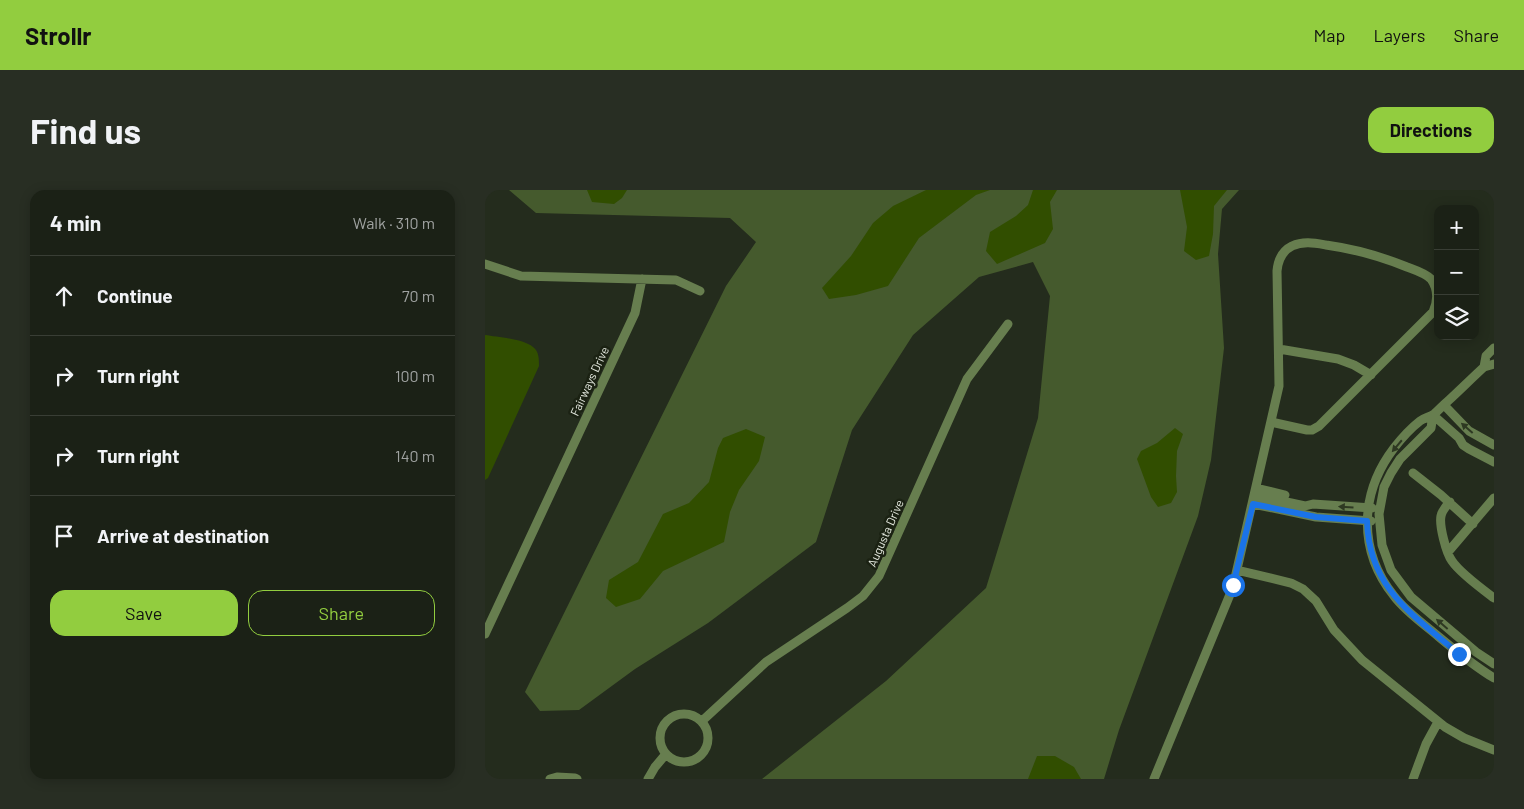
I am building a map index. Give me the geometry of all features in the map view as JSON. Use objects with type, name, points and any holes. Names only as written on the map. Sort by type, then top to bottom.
[{"type":"street","points":[[1154,779],[1231,592],[1255,496],[1271,422],[1279,386],[1277,271],[1279,259],[1291,246],[1303,243],[1341,247],[1367,252],[1428,276],[1434,284],[1437,300],[1430,317],[1317,428],[1305,430],[1271,422]]},
{"type":"street","points":[[485,264],[521,276],[676,280],[700,291]]},
{"type":"street","name":"Fairways Drive","points":[[485,634],[635,314],[642,279]]},
{"type":"street","name":"Augusta Drive","points":[[702,722],[766,662],[863,596],[879,576],[967,379],[1008,324]]},
{"type":"street","points":[[1484,367],[1486,356],[1494,348]]},
{"type":"street","points":[[1279,349],[1338,359],[1354,365],[1371,375]]},
{"type":"street","points":[[1494,364],[1484,367],[1444,405],[1420,421],[1399,442],[1374,482],[1367,508],[1372,556],[1380,574],[1395,598],[1467,661],[1494,678]]},
{"type":"street","points":[[1444,405],[1493,453]]},
{"type":"street","points":[[1433,414],[1469,449],[1493,453]]},
{"type":"street","points":[[1433,414],[1431,428],[1407,451],[1391,473],[1384,487],[1379,508],[1382,545],[1386,558],[1401,586],[1421,606],[1476,652],[1494,664]]},
{"type":"street","points":[[1413,473],[1450,502],[1473,524]]},
{"type":"street","points":[[1255,496],[1305,500],[1313,504],[1379,508]]},
{"type":"street","points":[[1255,496],[1316,517],[1379,521]]},
{"type":"street","points":[[1448,552],[1494,498]]},
{"type":"street","points":[[1450,502],[1441,517],[1448,552],[1454,565],[1494,598]]},
{"type":"street","points":[[1237,570],[1291,583],[1303,589],[1316,601],[1334,630],[1351,650],[1438,722],[1464,738],[1494,750]]},
{"type":"street","points":[[679,714],[695,716],[702,722],[708,735],[705,750],[700,755],[687,762],[674,759],[666,754],[662,747],[660,735],[665,723],[679,714]]},
{"type":"street","points":[[1413,779],[1426,744],[1438,722]]},
{"type":"street","points":[[648,779],[666,754]]},
{"type":"street","points":[[550,779],[557,777],[577,779]]},
{"type":"shaded area","points":[[509,190],[1239,190],[1222,209],[1218,254],[1224,348],[1211,460],[1198,516],[1119,730],[1104,779],[762,779],[886,681],[986,588],[1038,418],[1050,296],[1033,262],[979,277],[913,335],[852,430],[816,542],[708,623],[635,669],[579,710],[540,711],[525,692],[726,286],[756,242],[730,218],[536,213]]},
{"type":"shaded area","points":[[587,190],[627,190],[622,198],[614,204],[592,202]]},
{"type":"shaded area","points":[[926,190],[990,190],[976,195],[919,238],[888,286],[856,295],[829,299],[822,288],[851,256],[873,223],[893,206]]},
{"type":"shaded area","points":[[1033,190],[1057,190],[1050,202],[1053,229],[1045,243],[997,264],[986,251],[990,232],[1016,216],[1028,205]]},
{"type":"shaded area","points":[[1180,190],[1227,190],[1214,206],[1213,234],[1209,256],[1196,260],[1184,251],[1187,227]]},
{"type":"shaded area","points":[[485,335],[529,344],[536,351],[539,358],[539,366],[488,478],[485,480]]},
{"type":"shaded area","points":[[1175,428],[1183,434],[1177,451],[1177,492],[1171,503],[1158,507],[1151,497],[1137,459],[1141,451],[1157,443]]},
{"type":"shaded area","points":[[746,429],[765,437],[759,461],[739,490],[730,512],[724,542],[663,571],[640,599],[616,607],[606,598],[609,580],[638,562],[663,514],[689,503],[709,482],[718,448],[723,438]]},
{"type":"shaded area","points":[[1037,756],[1055,756],[1074,767],[1081,779],[1028,779]]},
{"type":"route","points":[[1233,585],[1253,504],[1307,516],[1367,521],[1372,556],[1390,591],[1402,605],[1459,654]]}]
